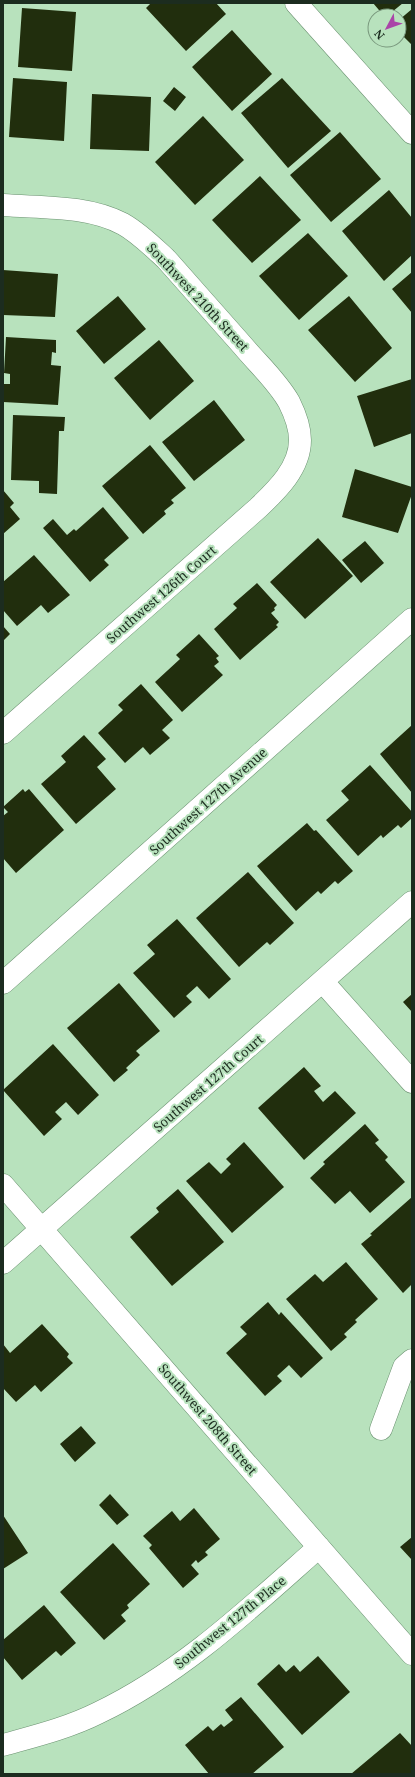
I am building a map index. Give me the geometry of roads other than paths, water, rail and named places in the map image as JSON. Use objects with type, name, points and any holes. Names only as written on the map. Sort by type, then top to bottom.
[{"type":"street","points":[[296,3],[412,133]]},
{"type":"street","name":"Southwest 210th Street","points":[[3,205],[70,209],[101,215],[124,225],[147,241],[166,259],[273,380],[288,402],[295,416],[298,423],[300,440]]},
{"type":"street","name":"Southwest 126th Court","points":[[3,733],[263,504],[290,472],[297,457],[300,440]]},
{"type":"street","name":"Southwest 127th Avenue","points":[[3,983],[412,619]]},
{"type":"street","name":"Southwest 127th Court","points":[[3,1263],[412,902]]},
{"type":"street","points":[[323,982],[412,1082]]},
{"type":"street","name":"Southwest 208th Street","points":[[3,1185],[412,1654]]},
{"type":"street","points":[[381,1429],[404,1367],[412,1360]]},
{"type":"street","name":"Southwest 127th Place","points":[[3,1746],[63,1728],[98,1713],[131,1696],[206,1646],[319,1548]]}]
